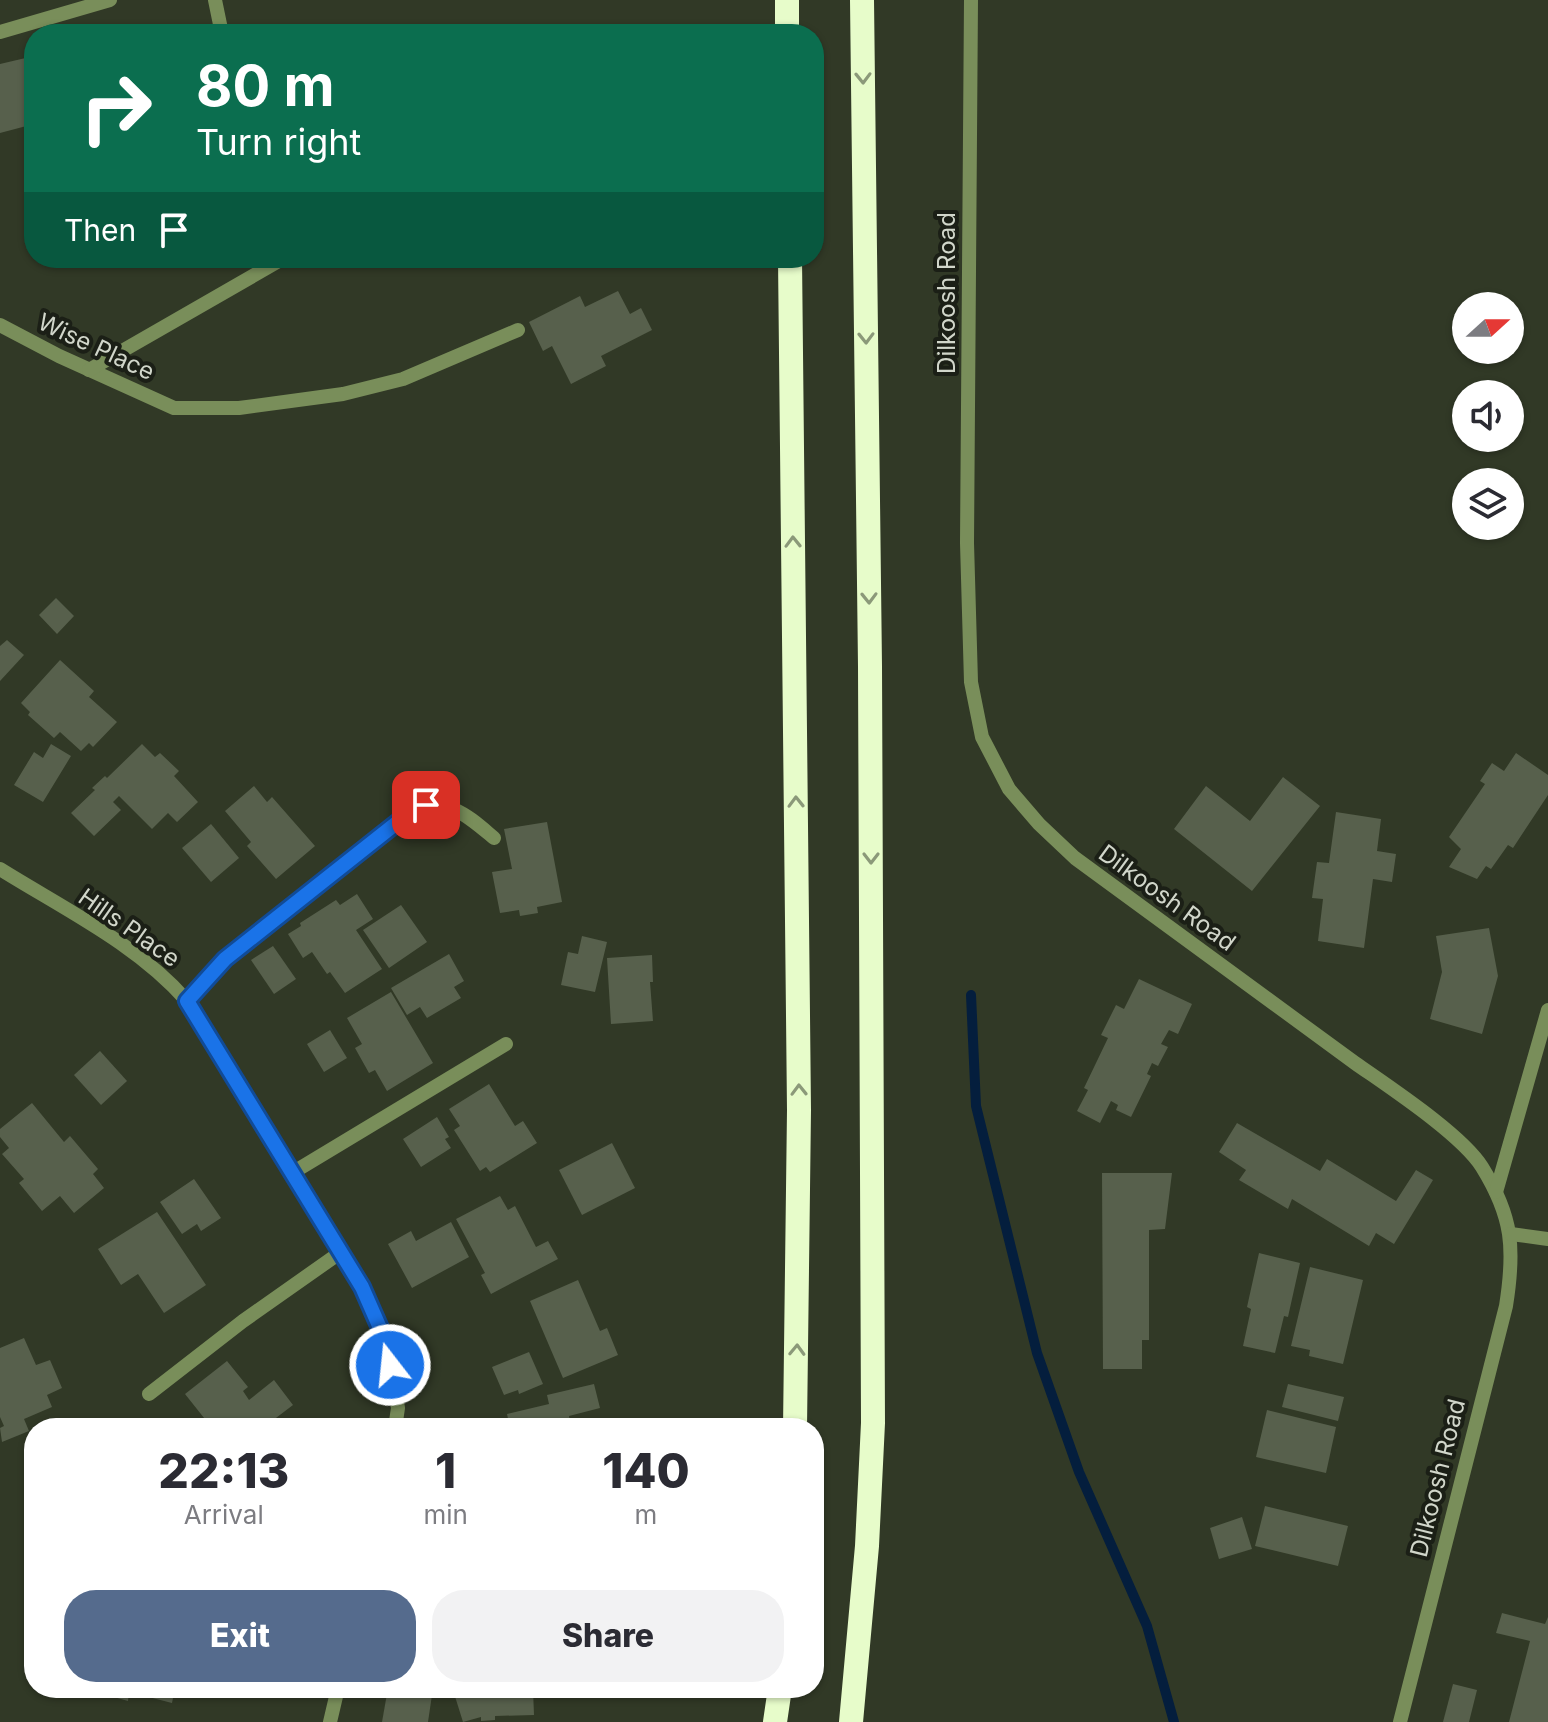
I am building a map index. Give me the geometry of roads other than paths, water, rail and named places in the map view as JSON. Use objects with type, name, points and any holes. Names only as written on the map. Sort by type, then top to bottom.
[{"type":"highway","points":[[787,0],[787,24]]},
{"type":"highway","points":[[851,1722],[867,1546],[873,1423],[870,682],[862,0]]},
{"type":"highway","points":[[790,268],[799,1110],[795,1418]]},
{"type":"highway","points":[[775,1722],[779,1698]]},
{"type":"street","points":[[28,24],[110,0]]},
{"type":"street","points":[[215,0],[220,24]]},
{"type":"street","name":"Dilkoosh Road","points":[[971,0],[967,543],[971,682],[982,737],[1009,789],[1039,824],[1075,858],[1448,1133],[1480,1163],[1496,1192],[1511,1234],[1512,1267],[1506,1306],[1400,1722]]},
{"type":"street","points":[[0,32],[24,25]]},
{"type":"street","points":[[89,370],[265,268]]},
{"type":"street","name":"Wise Place","points":[[0,325],[174,408],[239,408],[343,394],[403,379],[518,330]]},
{"type":"street","points":[[187,1001],[225,959],[413,810],[426,805],[445,805],[463,812],[494,838]]},
{"type":"street","name":"Hills Place","points":[[0,869],[127,948],[166,977],[187,1001],[362,1287],[387,1344],[398,1408],[396,1418]]},
{"type":"street","points":[[1496,1192],[1548,1010]]},
{"type":"street","points":[[292,1173],[506,1044]]},
{"type":"street","points":[[1511,1234],[1548,1239]]},
{"type":"street","points":[[149,1394],[243,1321],[341,1252]]},
{"type":"street","points":[[330,1722],[336,1698]]},
{"type":"waterway","points":[[971,995],[976,1106],[1037,1353],[1079,1472],[1147,1626],[1174,1722]]}]
